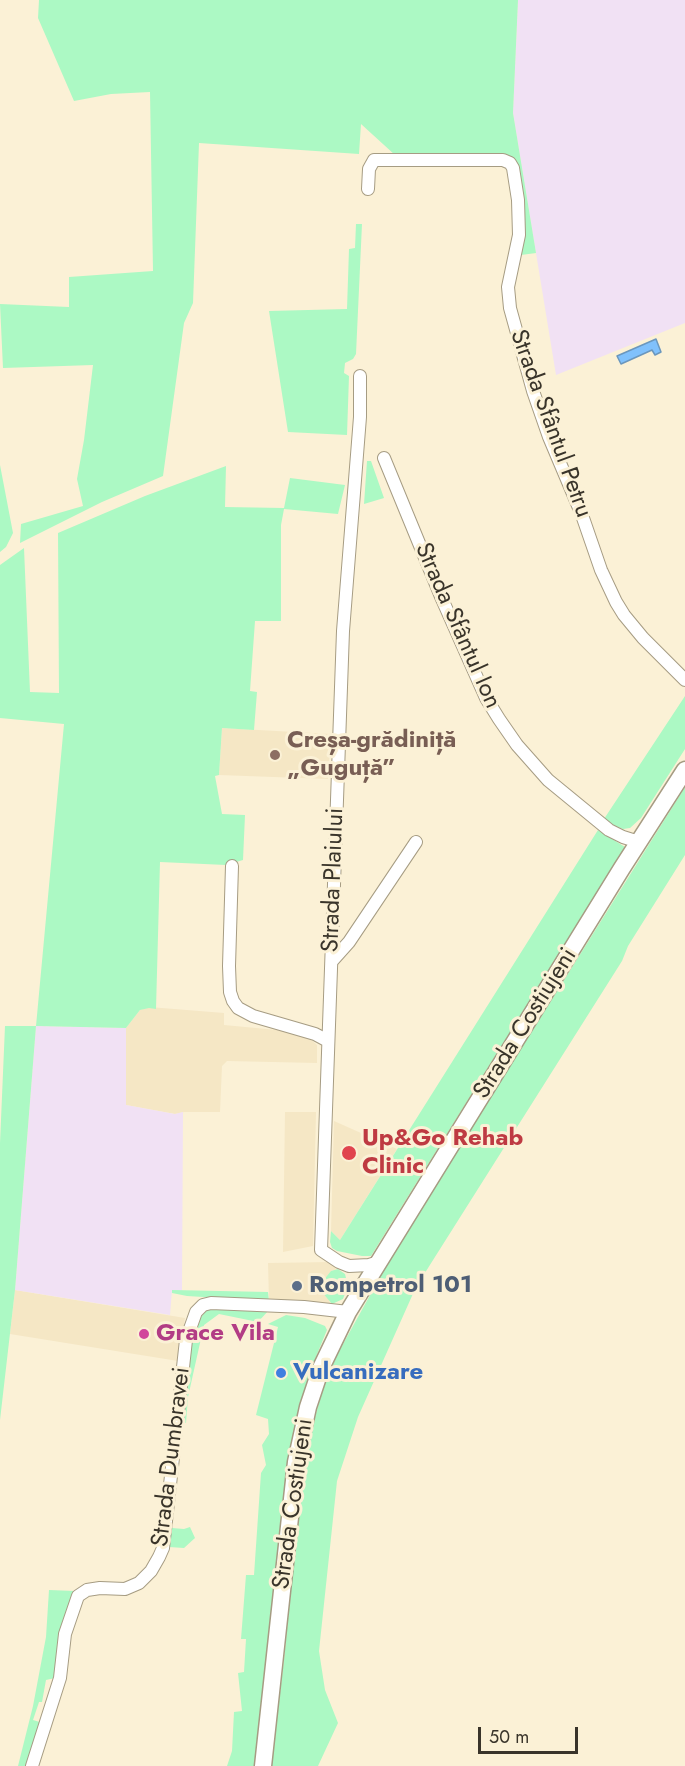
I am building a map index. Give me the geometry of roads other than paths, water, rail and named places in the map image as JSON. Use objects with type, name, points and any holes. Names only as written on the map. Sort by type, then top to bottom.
[{"type":"street","name":"Strada Sfântul Petru","points":[[368,189],[369,169],[374,160],[503,160],[510,163],[513,168],[518,200],[519,235],[508,287],[510,308],[514,330],[536,400],[616,602],[637,631],[685,680]]},
{"type":"street","name":"Strada Plaiului","points":[[360,376],[360,417],[343,631],[321,1250],[349,1266],[379,1262]]},
{"type":"street","name":"Strada Sfântul Ion","points":[[384,458],[442,599],[486,698],[499,719],[517,745],[548,780],[609,830],[639,842]]},
{"type":"street","name":"Strada Costiujeni","points":[[263,1766],[285,1552],[301,1434],[321,1368],[348,1312],[685,770]]},
{"type":"street","points":[[332,961],[349,942],[416,842]]},
{"type":"street","points":[[232,866],[229,966],[230,992],[233,1001],[238,1008],[253,1016],[315,1034],[327,1041]]},
{"type":"street","name":"Strada Dumbravei","points":[[32,1766],[60,1678],[65,1634],[78,1596],[87,1590],[125,1589],[139,1583],[152,1571],[163,1548],[186,1340],[196,1312],[203,1305],[212,1303],[304,1307],[348,1312]]},
{"type":"water","points":[[656,339],[661,352],[655,355],[652,350],[621,364],[617,356]]},
{"type":"place","name":"Creșa-grădiniță „Guguță”","points":[[275,755]]},
{"type":"place","name":"Up&Go Rehab Clinic","points":[[349,1153]]},
{"type":"place","name":"Rompetrol 101","points":[[297,1286]]},
{"type":"place","name":"Grace Vila","points":[[144,1334]]},
{"type":"place","name":"Vulcanizare","points":[[281,1373]]}]
